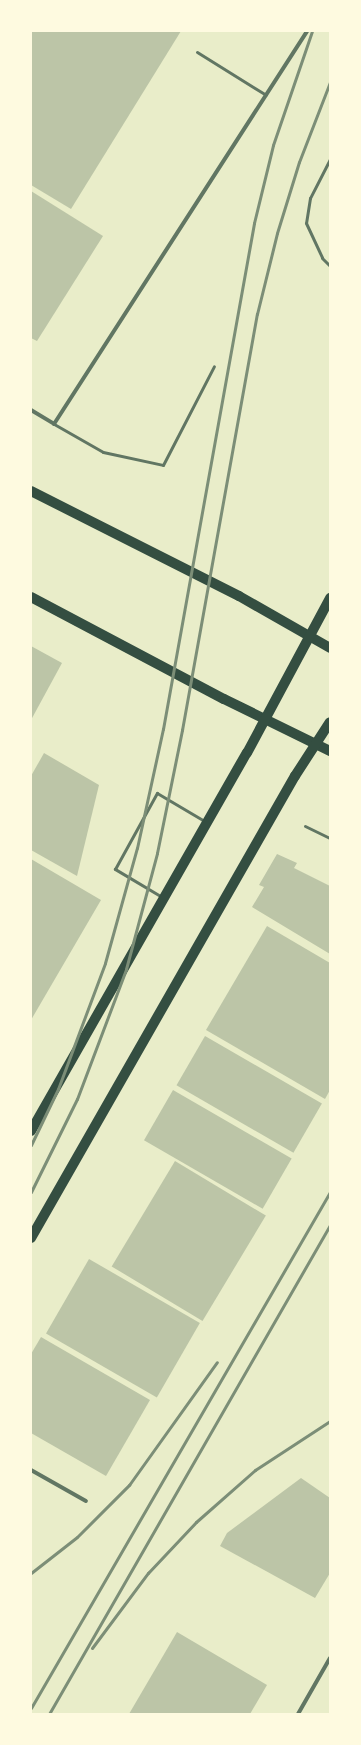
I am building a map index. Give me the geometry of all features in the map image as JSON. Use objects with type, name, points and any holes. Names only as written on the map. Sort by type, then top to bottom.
[{"type":"main road","points":[[31,491],[157,554],[330,648]]},
{"type":"main road","points":[[31,1131],[207,823],[330,598]]},
{"type":"main road","points":[[32,599],[330,751]]},
{"type":"main road","points":[[31,1238],[295,776],[330,722]]},
{"type":"street","points":[[31,410],[54,424],[307,31]]},
{"type":"street","points":[[31,1470],[86,1501]]},
{"type":"street","points":[[298,1714],[330,1658]]},
{"type":"lane","points":[[197,52],[266,95]]},
{"type":"lane","points":[[330,158],[310,198],[306,224],[322,258],[330,266]]},
{"type":"lane","points":[[54,424],[103,452],[164,465],[214,366]]},
{"type":"lane","points":[[164,898],[115,869],[158,793],[207,823]]},
{"type":"lane","points":[[305,826],[330,838]]},
{"type":"building","points":[[31,31],[181,31],[71,209],[31,185]]},
{"type":"building","points":[[31,191],[103,236],[37,341],[31,338]]},
{"type":"building","points":[[31,646],[62,663],[31,720]]},
{"type":"building","points":[[44,753],[99,785],[77,876],[31,850],[31,776]]},
{"type":"building","points":[[277,854],[297,863],[294,868],[330,886],[330,954],[252,907],[264,887],[259,885]]},
{"type":"building","points":[[31,859],[101,900],[31,1020]]},
{"type":"building","points":[[267,926],[330,963],[330,1090],[325,1099],[206,1030]]},
{"type":"building","points":[[205,1036],[322,1104],[293,1153],[176,1085]]},
{"type":"building","points":[[173,1090],[292,1158],[263,1209],[144,1140]]},
{"type":"building","points":[[175,1161],[266,1216],[203,1321],[112,1266]]},
{"type":"building","points":[[89,1259],[200,1323],[157,1397],[46,1333]]},
{"type":"building","points":[[41,1337],[150,1400],[106,1476],[31,1433],[31,1354]]},
{"type":"building","points":[[301,1478],[330,1498],[330,1573],[315,1598],[220,1546],[227,1533]]},
{"type":"building","points":[[177,1632],[267,1685],[250,1714],[129,1714]]},
{"type":"railway","points":[[31,1145],[58,1089],[105,963],[137,848],[163,729],[254,223],[273,145],[312,31]]},
{"type":"railway","points":[[31,1192],[77,1099],[126,969],[157,853],[182,730],[257,314],[277,233],[299,162],[330,82]]},
{"type":"railway","points":[[31,1708],[330,1192]]},
{"type":"railway","points":[[49,1714],[330,1225]]},
{"type":"railway","points":[[31,1573],[77,1537],[129,1485],[217,1362]]},
{"type":"railway","points":[[92,1648],[148,1573],[196,1522],[255,1470],[330,1421]]}]
